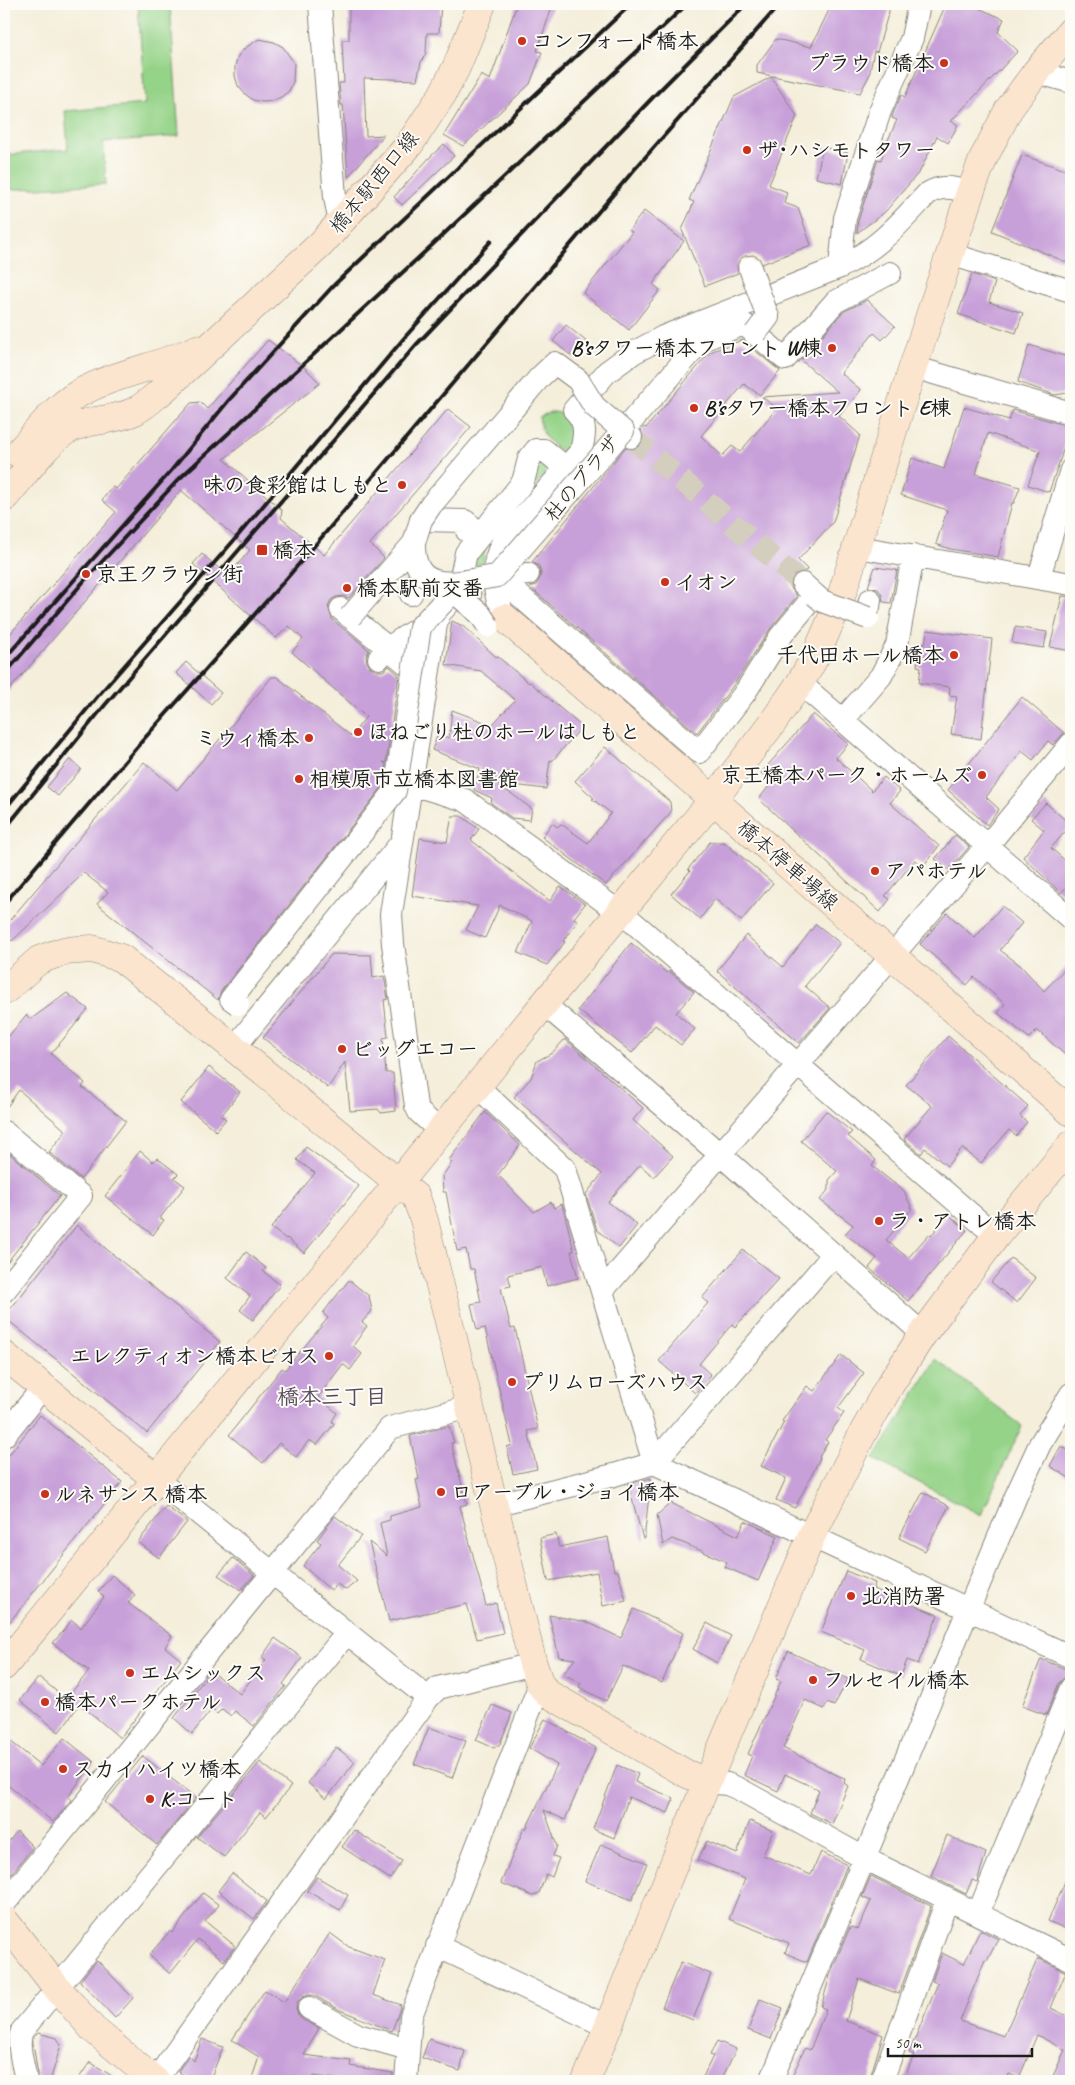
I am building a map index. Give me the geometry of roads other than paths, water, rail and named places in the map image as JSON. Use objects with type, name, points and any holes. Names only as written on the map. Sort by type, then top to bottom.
[{"type":"street","points":[[320,4],[335,197],[340,224]]},
{"type":"street","name":"橋本駅西口線","points":[[227,331],[287,277],[340,224],[409,145],[442,95],[456,68],[482,4]]},
{"type":"street","points":[[840,267],[845,218],[880,110],[912,38],[918,4]]},
{"type":"street","points":[[4,1666],[398,1182],[713,800],[771,725],[800,683],[815,658],[835,613],[858,547],[970,194],[996,132],[1009,109],[1036,72],[1071,31]]},
{"type":"street","points":[[1036,72],[1071,82]]},
{"type":"street","points":[[869,612],[822,600],[809,590],[709,747],[700,752],[641,708],[597,670],[504,609],[497,602],[494,588],[494,569],[497,552],[504,540],[581,451],[585,436],[583,423],[574,410],[607,372],[633,353],[663,337],[840,267],[859,257],[880,243],[927,194],[936,188],[945,186],[970,194]]},
{"type":"street","points":[[950,254],[1071,291]]},
{"type":"street","points":[[750,268],[768,317],[755,334]]},
{"type":"street","points":[[627,434],[642,401],[702,340],[744,324],[785,359],[835,302],[890,273]]},
{"type":"street","points":[[4,469],[59,408],[77,395],[95,385],[177,358],[227,331]]},
{"type":"street","points":[[4,498],[49,446],[66,431],[86,422],[108,419],[135,411],[163,390],[227,331]]},
{"type":"street","name":"杜のプラザ","points":[[421,574],[414,556],[414,543],[421,520],[514,398],[555,363],[578,380],[627,434],[534,544],[497,576]]},
{"type":"street","points":[[914,367],[1071,413]]},
{"type":"street","points":[[95,385],[112,385],[123,388],[134,403],[135,411]]},
{"type":"street","points":[[440,1131],[419,1112],[416,1106],[393,944],[391,914],[437,618],[459,587],[466,553],[522,482],[529,459],[536,450],[544,450],[566,468]]},
{"type":"street","points":[[1039,577],[1071,470]]},
{"type":"street","points":[[421,520],[464,521],[471,526],[467,531]]},
{"type":"street","name":"杜のプラザ","points":[[413,669],[384,639],[346,613],[414,543]]},
{"type":"street","points":[[858,547],[1071,584]]},
{"type":"street","points":[[843,720],[881,676],[897,645],[913,556]]},
{"type":"street","points":[[411,594],[421,574],[428,579],[459,587],[480,614],[504,609]]},
{"type":"street","points":[[384,639],[420,627],[459,587],[497,576],[528,574]]},
{"type":"street","points":[[497,576],[504,609]]},
{"type":"street","name":"橋本停車場線","points":[[504,609],[713,800],[1071,1112]]},
{"type":"street","points":[[238,1004],[231,999],[395,791],[420,627]]},
{"type":"street","points":[[800,683],[1071,919]]},
{"type":"street","points":[[602,1291],[987,846],[1071,744]]},
{"type":"street","points":[[411,784],[465,800],[621,912],[996,1236]]},
{"type":"street","points":[[234,1048],[402,842]]},
{"type":"street","points":[[4,991],[29,968],[52,954],[72,949],[102,952],[129,963],[416,1197],[424,1220],[537,1674],[547,1693],[687,1774],[708,1782],[728,1784],[739,1789],[864,1858],[1071,1960]]},
{"type":"street","points":[[544,1004],[721,1155],[923,1334]]},
{"type":"street","points":[[477,1086],[565,1169],[654,1463],[1071,1657]]},
{"type":"street","points":[[4,1132],[81,1196],[4,1291]]},
{"type":"street","points":[[586,2081],[708,1782],[812,1535],[864,1430],[890,1384],[923,1334],[996,1236],[1071,1145]]},
{"type":"street","points":[[494,1505],[654,1463],[833,1255]]},
{"type":"street","points":[[4,1355],[428,1698]]},
{"type":"street","points":[[4,1436],[43,1387]]},
{"type":"street","points":[[771,2081],[1024,1479],[1040,1444],[1071,1394]]},
{"type":"street","points":[[4,1904],[390,1428],[469,1407]]},
{"type":"street","points":[[26,2081],[19,2038],[22,2031],[347,1633]]},
{"type":"street","points":[[4,1920],[57,1988],[93,2029],[155,2081],[428,1698],[438,1688],[537,1674]]},
{"type":"street","points":[[406,2081],[411,2016],[537,1674]]},
{"type":"street","points":[[978,1914],[1071,1688]]},
{"type":"street","points":[[882,2081],[947,1900]]},
{"type":"street","points":[[437,1946],[608,2027]]},
{"type":"street","points":[[309,2008],[358,2035],[408,2049]]},
{"type":"tunnel","points":[[631,437],[803,584]]},
{"type":"railway","points":[[4,659],[171,471],[229,400],[334,285],[631,4]]},
{"type":"railway","points":[[4,675],[84,581],[179,479],[429,248],[687,4]]},
{"type":"railway","points":[[4,830],[105,705],[416,345],[657,93],[746,4]]},
{"type":"railway","points":[[4,904],[143,740],[287,578],[634,170],[780,4]]},
{"type":"railway","points":[[4,810],[97,697],[236,538],[405,337],[491,241]]},
{"type":"place","name":"コンフォート橋本","points":[[522,41]]},
{"type":"place","name":"プラウド橋本","points":[[944,63]]},
{"type":"place","name":"ザ･ハシモトタワー","points":[[747,150]]},
{"type":"place","name":"B’sタワー橋本フロント W棟","points":[[832,348]]},
{"type":"place","name":"B’sタワー橋本フロント E棟","points":[[694,408]]},
{"type":"place","name":"味の食彩館はしもと","points":[[402,485]]},
{"type":"place","name":"橋本","points":[[262,550]]},
{"type":"place","name":"京王クラウン街","points":[[86,574]]},
{"type":"place","name":"イオン","points":[[665,582]]},
{"type":"place","name":"橋本駅前交番","points":[[347,588]]},
{"type":"place","name":"千代田ホール橋本","points":[[954,655]]},
{"type":"place","name":"ほねごり杜のホールはしもと","points":[[358,732]]},
{"type":"place","name":"ミウィ橋本","points":[[309,738]]},
{"type":"place","name":"京王橋本パーク・ホームズ","points":[[982,775]]},
{"type":"place","name":"相模原市立橋本図書館","points":[[299,779]]},
{"type":"place","name":"アパホテル","points":[[875,871]]},
{"type":"place","name":"ビッグエコー","points":[[342,1049]]},
{"type":"place","name":"ラ・アトレ橋本","points":[[879,1221]]},
{"type":"place","name":"エレクティオン橋本ビオス","points":[[329,1356]]},
{"type":"place","name":"プリムローズハウス","points":[[512,1382]]},
{"type":"place","name":"ロアーブル・ジョイ橋本","points":[[441,1492]]},
{"type":"place","name":"ルネサンス 橋本","points":[[45,1494]]},
{"type":"place","name":"北消防署","points":[[851,1596]]},
{"type":"place","name":"エムシックス","points":[[130,1673]]},
{"type":"place","name":"フルセイル橋本","points":[[813,1680]]},
{"type":"place","name":"橋本パークホテル","points":[[45,1702]]},
{"type":"place","name":"スカイハイツ橋本","points":[[63,1769]]},
{"type":"place","name":"K.コート","points":[[150,1799]]},
{"type":"district","name":"橋本三丁目","points":[[332,1397]]}]
